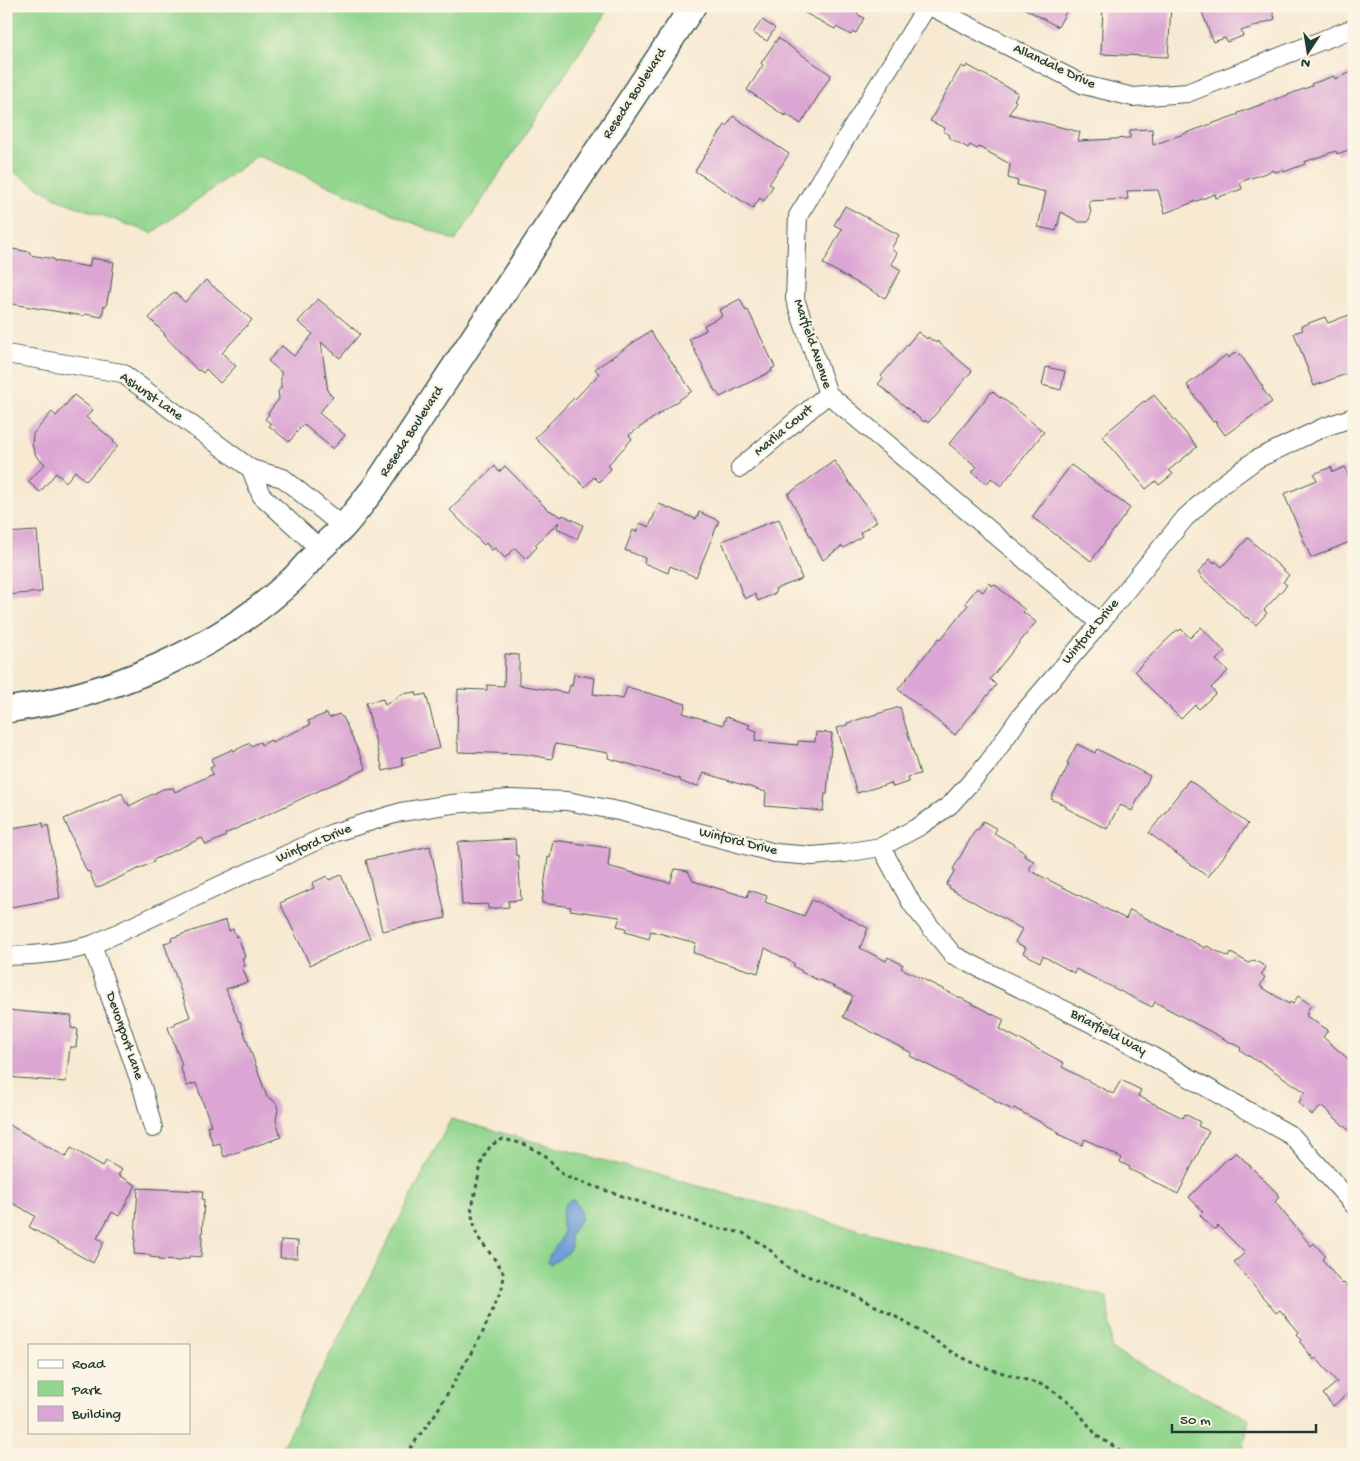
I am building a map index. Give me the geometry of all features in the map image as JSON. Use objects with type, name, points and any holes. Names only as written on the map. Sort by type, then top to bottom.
[{"type":"main road","name":"Reseda Boulevard","points":[[6,710],[59,701],[102,689],[154,668],[199,646],[262,605],[292,579],[343,527],[375,487],[693,6]]},
{"type":"street","name":"Allandale Drive","points":[[929,6],[1084,84],[1133,97],[1187,93],[1354,28]]},
{"type":"street","name":"Marfield Avenue","points":[[929,6],[798,216],[795,298],[828,394],[1100,623]]},
{"type":"street","name":"Ashurst Lane","points":[[6,354],[122,374],[250,469],[283,478],[343,527]]},
{"type":"street","name":"Marlia Court","points":[[740,468],[828,394]]},
{"type":"street","name":"Winford Drive","points":[[6,956],[29,956],[67,952],[92,945],[333,833],[401,812],[452,804],[510,799],[567,801],[623,812],[775,852],[813,856],[881,847],[920,826],[950,805],[988,763],[1020,717],[1100,623],[1185,518],[1220,486],[1257,459],[1322,428],[1354,417]]},
{"type":"street","points":[[250,469],[261,495],[320,549]]},
{"type":"street","name":"Briarfield Way","points":[[881,847],[912,904],[953,956],[1113,1034],[1292,1136],[1354,1204]]},
{"type":"street","name":"Devonport Lane","points":[[92,945],[143,1090],[153,1128]]},
{"type":"path","points":[[405,1455],[436,1413],[482,1334],[502,1288],[504,1276],[502,1269],[477,1236],[470,1212],[482,1160],[491,1145],[503,1139],[524,1144],[546,1156],[564,1176],[712,1226],[743,1233],[766,1247],[788,1268],[860,1298],[892,1314],[953,1353],[980,1366],[1046,1386],[1071,1403],[1097,1436],[1128,1455]]},
{"type":"green space","points":[[6,6],[610,6],[455,241],[258,155],[152,233],[61,201],[6,167]]},
{"type":"green space","points":[[451,1119],[1107,1297],[1112,1350],[1249,1419],[1242,1455],[278,1455]]},
{"type":"water","points":[[571,1200],[575,1201],[579,1209],[580,1219],[570,1238],[571,1246],[568,1252],[550,1264],[548,1262],[550,1254],[563,1233],[562,1218],[564,1207]]},
{"type":"building","points":[[792,6],[847,6],[864,18],[856,33],[853,32],[851,35],[836,27],[835,29]]},
{"type":"building","points":[[1020,6],[1069,6],[1058,27]]},
{"type":"building","points":[[1103,6],[1171,6],[1168,57],[1101,54]]},
{"type":"building","points":[[1200,6],[1271,6],[1275,19],[1241,31],[1243,36],[1227,42],[1225,38],[1213,42]]},
{"type":"building","points":[[762,20],[775,28],[767,41],[753,33]]},
{"type":"building","points":[[778,38],[831,75],[801,124],[786,114],[785,116],[747,90],[763,65],[761,63]]},
{"type":"building","points":[[967,65],[1018,93],[1009,114],[1080,132],[1078,141],[1130,138],[1130,130],[1152,129],[1153,145],[1312,86],[1311,84],[1334,76],[1335,79],[1354,71],[1354,148],[1337,154],[1336,151],[1304,162],[1305,164],[1284,172],[1283,170],[1275,172],[1274,170],[1240,182],[1242,189],[1216,198],[1215,194],[1165,213],[1158,190],[1127,191],[1128,199],[1089,201],[1091,214],[1088,222],[1079,222],[1061,212],[1056,231],[1038,227],[1046,192],[1017,185],[1018,181],[1008,178],[1010,164],[979,147],[977,149],[970,145],[968,148],[948,137],[950,135],[943,131],[945,128],[930,121],[961,66],[965,68]]},
{"type":"building","points":[[733,116],[789,154],[769,184],[773,186],[764,201],[760,198],[753,208],[695,171]]},
{"type":"building","points":[[845,206],[899,235],[891,249],[897,253],[891,264],[901,270],[885,298],[823,264],[842,229],[834,225]]},
{"type":"building","points":[[6,248],[30,252],[30,255],[54,259],[54,261],[89,267],[91,258],[114,262],[110,292],[102,317],[85,314],[84,316],[6,303]]},
{"type":"building","points":[[206,280],[252,320],[222,353],[236,366],[220,383],[206,369],[203,373],[198,371],[149,318],[174,292],[185,302]]},
{"type":"building","points":[[318,299],[360,334],[340,358],[321,342],[328,392],[333,397],[319,413],[345,435],[333,449],[303,424],[289,442],[269,426],[271,424],[265,419],[279,399],[278,391],[281,388],[281,372],[268,361],[282,346],[294,356],[313,334],[298,322]]},
{"type":"building","points":[[740,299],[746,311],[748,310],[775,367],[771,369],[772,371],[720,397],[715,391],[689,339],[706,330],[704,325],[722,316],[719,310]]},
{"type":"building","points":[[1354,313],[1354,371],[1314,386],[1294,333],[1303,330],[1301,326],[1325,317],[1328,323]]},
{"type":"building","points":[[650,331],[692,391],[629,435],[632,439],[608,465],[611,469],[599,482],[594,477],[585,487],[535,438],[599,374],[595,369]]},
{"type":"building","points":[[918,332],[927,339],[928,337],[936,343],[937,341],[972,371],[928,423],[925,420],[924,422],[878,384],[883,378],[881,376]]},
{"type":"building","points":[[1236,352],[1240,354],[1272,402],[1225,435],[1215,421],[1213,422],[1187,385],[1226,355],[1228,358]]},
{"type":"building","points":[[1046,367],[1065,371],[1061,390],[1042,385]]},
{"type":"building","points":[[992,391],[1044,432],[1001,486],[991,478],[987,484],[972,472],[977,467],[949,444]]},
{"type":"building","points":[[74,395],[93,410],[86,417],[118,446],[86,481],[75,471],[66,482],[56,473],[40,492],[28,482],[45,464],[36,456],[32,445],[33,434],[52,412],[56,416]]},
{"type":"building","points":[[1154,395],[1197,447],[1169,470],[1173,474],[1159,485],[1156,481],[1146,489],[1102,436]]},
{"type":"building","points":[[834,461],[877,521],[860,533],[862,536],[844,548],[842,546],[823,560],[788,494]]},
{"type":"building","points":[[1071,465],[1130,508],[1091,561],[1032,517]]},
{"type":"building","points":[[495,466],[499,472],[505,466],[547,509],[583,525],[577,539],[557,528],[559,522],[535,545],[537,547],[526,559],[515,548],[505,558],[495,548],[492,550],[486,543],[484,545],[450,510]]},
{"type":"building","points":[[1331,467],[1333,472],[1345,467],[1354,488],[1354,540],[1311,558],[1284,494],[1317,480],[1314,474]]},
{"type":"building","points":[[659,504],[696,519],[699,512],[719,521],[696,577],[670,566],[668,573],[644,563],[645,558],[625,550],[633,530],[636,532],[640,523],[649,527]]},
{"type":"building","points":[[779,519],[802,579],[775,589],[776,593],[758,601],[755,594],[745,599],[722,541]]},
{"type":"building","points":[[37,531],[42,592],[6,595],[6,533]]},
{"type":"building","points":[[1248,538],[1289,575],[1283,582],[1287,585],[1264,610],[1267,613],[1256,625],[1198,573],[1210,559],[1222,567]]},
{"type":"building","points":[[989,583],[992,586],[994,584],[1025,610],[1023,612],[1036,622],[990,679],[996,685],[955,735],[898,689],[968,605],[965,603],[977,588],[983,592]]},
{"type":"building","points":[[1201,627],[1225,652],[1216,660],[1228,671],[1211,688],[1216,693],[1199,709],[1195,705],[1181,719],[1135,671],[1177,630],[1181,629],[1190,638]]},
{"type":"building","points":[[505,654],[519,655],[519,685],[568,693],[570,685],[572,686],[574,674],[595,678],[593,694],[623,699],[627,687],[686,704],[683,713],[723,725],[726,717],[750,725],[748,728],[757,731],[755,741],[798,745],[798,741],[815,742],[816,732],[832,733],[827,794],[825,794],[823,811],[765,806],[766,792],[704,773],[698,786],[692,786],[680,781],[680,779],[608,758],[609,753],[555,744],[552,759],[524,754],[458,752],[458,689],[487,690],[487,685],[504,686]]},
{"type":"building","points":[[416,692],[417,696],[426,694],[440,748],[401,758],[403,766],[383,771],[366,703],[383,699],[385,705],[402,694]]},
{"type":"building","points":[[900,707],[920,774],[908,777],[909,782],[893,787],[891,783],[857,793],[837,728],[847,725],[847,723]]},
{"type":"building","points":[[327,713],[329,718],[339,714],[343,717],[366,769],[225,834],[226,836],[206,845],[202,838],[96,888],[64,819],[122,793],[129,806],[163,789],[173,788],[175,792],[213,774],[210,768],[214,766],[211,759],[250,743],[251,746],[260,742],[261,745],[271,740],[272,742],[310,725],[308,721]]},
{"type":"building","points":[[1077,744],[1095,753],[1097,749],[1150,776],[1132,811],[1121,805],[1119,806],[1107,829],[1051,799]]},
{"type":"building","points":[[1189,780],[1248,824],[1208,877],[1149,833]]},
{"type":"building","points":[[983,821],[997,829],[994,833],[1018,847],[1025,853],[1024,856],[1034,861],[1029,870],[1126,919],[1130,910],[1205,948],[1207,946],[1228,957],[1231,953],[1249,963],[1254,960],[1266,967],[1261,975],[1265,977],[1260,986],[1289,1004],[1290,1002],[1293,1004],[1298,996],[1311,1005],[1306,1016],[1328,1030],[1323,1037],[1354,1064],[1354,1135],[1322,1106],[1312,1115],[1298,1103],[1305,1092],[1240,1050],[1241,1048],[1155,1002],[1152,1007],[1076,969],[1074,973],[1043,956],[1040,962],[1023,953],[1026,948],[1015,942],[1022,929],[946,885],[976,829],[978,830]]},
{"type":"building","points":[[43,823],[44,828],[48,825],[60,898],[6,908],[6,829]]},
{"type":"building","points":[[515,839],[521,900],[508,901],[509,907],[488,909],[488,904],[462,905],[458,842]]},
{"type":"building","points":[[553,840],[610,848],[608,866],[670,883],[675,869],[688,871],[693,881],[747,897],[749,890],[767,896],[765,902],[804,916],[812,900],[816,901],[868,928],[860,948],[886,961],[888,957],[903,965],[901,968],[1004,1020],[1000,1029],[1064,1063],[1062,1067],[1113,1094],[1121,1080],[1141,1090],[1138,1096],[1183,1118],[1185,1114],[1200,1122],[1198,1126],[1209,1131],[1178,1194],[1129,1169],[1130,1167],[1120,1162],[1122,1158],[1085,1139],[1082,1145],[1058,1134],[1059,1132],[1014,1108],[1013,1110],[994,1101],[994,1099],[910,1056],[912,1053],[843,1017],[853,996],[801,972],[793,966],[795,964],[765,948],[758,973],[693,953],[696,943],[651,931],[649,939],[625,932],[626,928],[617,926],[620,917],[570,910],[571,907],[542,903],[548,857],[550,858]]},
{"type":"building","points":[[430,846],[446,918],[382,931],[366,860]]},
{"type":"building","points":[[341,875],[370,938],[310,965],[280,903],[314,888],[312,883],[327,876],[329,880]]},
{"type":"building","points":[[226,920],[229,931],[233,929],[236,937],[238,936],[245,957],[242,958],[245,966],[242,967],[248,982],[226,989],[240,1021],[267,1097],[277,1105],[276,1120],[281,1137],[224,1157],[220,1143],[213,1145],[207,1126],[211,1125],[196,1083],[187,1086],[180,1066],[182,1065],[168,1027],[190,1017],[164,943],[172,941],[171,938]]},
{"type":"building","points":[[6,1010],[72,1016],[71,1028],[78,1029],[76,1047],[70,1047],[66,1082],[6,1077]]},
{"type":"building","points":[[6,1123],[66,1157],[71,1148],[103,1166],[106,1161],[122,1170],[118,1175],[136,1185],[119,1216],[112,1212],[97,1238],[104,1242],[93,1263],[29,1227],[35,1216],[6,1199]]},
{"type":"building","points":[[1236,1152],[1277,1193],[1279,1197],[1275,1202],[1311,1246],[1314,1243],[1325,1256],[1322,1259],[1342,1284],[1344,1283],[1354,1295],[1354,1402],[1347,1394],[1333,1406],[1323,1394],[1337,1382],[1316,1358],[1314,1360],[1300,1342],[1302,1340],[1297,1334],[1299,1332],[1280,1310],[1276,1313],[1234,1262],[1245,1253],[1218,1226],[1214,1230],[1200,1215],[1203,1212],[1189,1197]]},
{"type":"building","points":[[138,1188],[203,1191],[201,1257],[189,1256],[189,1259],[181,1259],[181,1261],[158,1260],[158,1258],[150,1257],[150,1255],[134,1254]]},
{"type":"building","points":[[281,1240],[298,1241],[297,1258],[280,1258]]}]
